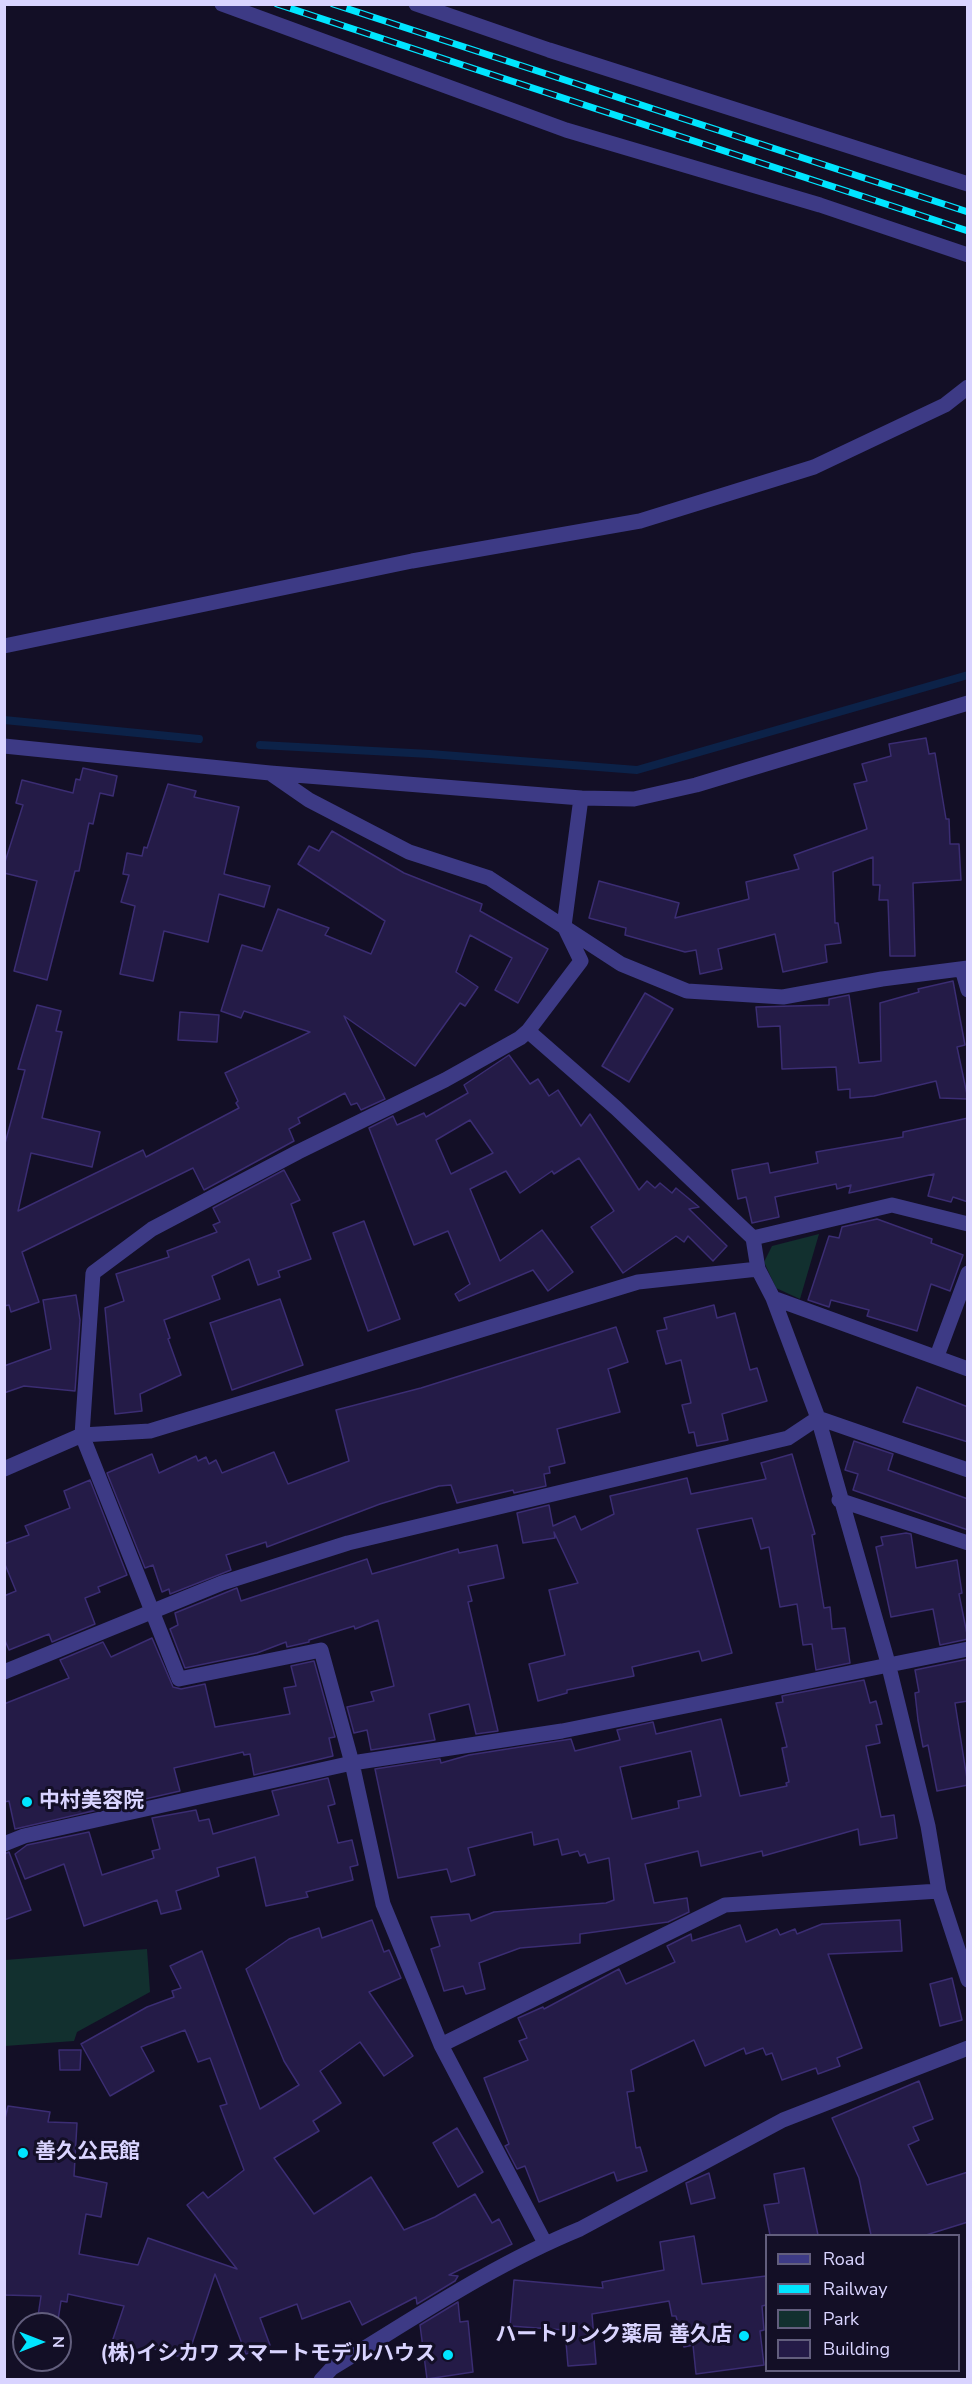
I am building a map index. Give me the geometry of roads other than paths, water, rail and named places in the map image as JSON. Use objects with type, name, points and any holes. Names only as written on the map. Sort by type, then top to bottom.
[{"type":"street","points":[[222,4],[566,130],[820,205],[968,255]]},
{"type":"street","points":[[416,4],[549,50],[968,184]]},
{"type":"street","points":[[4,646],[412,561],[640,521],[814,467],[945,405],[968,387]]},
{"type":"street","points":[[4,746],[270,773],[581,798],[634,799],[696,785],[968,703]]},
{"type":"street","points":[[270,773],[309,800],[409,852],[489,878],[621,964],[687,992],[783,997],[882,979],[965,968],[968,990]]},
{"type":"street","points":[[545,2243],[441,2045],[383,1904],[352,1763],[321,1650],[179,1679],[82,1435],[93,1273],[152,1229],[298,1152],[446,1080],[520,1038],[528,1031],[581,961],[564,926],[581,798]]},
{"type":"street","points":[[528,1031],[616,1108],[753,1238],[758,1269],[773,1298],[818,1418],[839,1500],[888,1664],[928,1826],[939,1891],[968,1980]]},
{"type":"street","points":[[753,1238],[892,1205],[968,1224]]},
{"type":"street","points":[[4,1469],[82,1435],[150,1431],[638,1282],[758,1269]]},
{"type":"street","points":[[937,1356],[968,1273]]},
{"type":"street","points":[[773,1298],[968,1368]]},
{"type":"street","points":[[818,1418],[968,1470]]},
{"type":"street","points":[[4,1672],[222,1583],[348,1544],[788,1438],[818,1418]]},
{"type":"street","points":[[839,1500],[968,1543]]},
{"type":"street","points":[[4,1844],[24,1836],[352,1763],[562,1731],[968,1648]]},
{"type":"street","points":[[441,2045],[725,1905],[939,1891]]},
{"type":"street","points":[[321,2379],[332,2368],[484,2274],[545,2243],[580,2229],[783,2120],[968,2048]]},
{"type":"waterway","points":[[260,745],[430,754],[637,770],[968,675]]},
{"type":"waterway","points":[[4,720],[199,739]]},
{"type":"railway","points":[[277,4],[968,231]]},
{"type":"railway","points":[[333,4],[968,212]]},
{"type":"place","name":"中村美容院","points":[[27,1802]]},
{"type":"place","name":"善久公民館","points":[[23,2153]]},
{"type":"place","name":"ハートリンク薬局 善久店","points":[[744,2336]]},
{"type":"place","name":"(株)イシカワ スマートモデルハウス","points":[[448,2355]]}]
